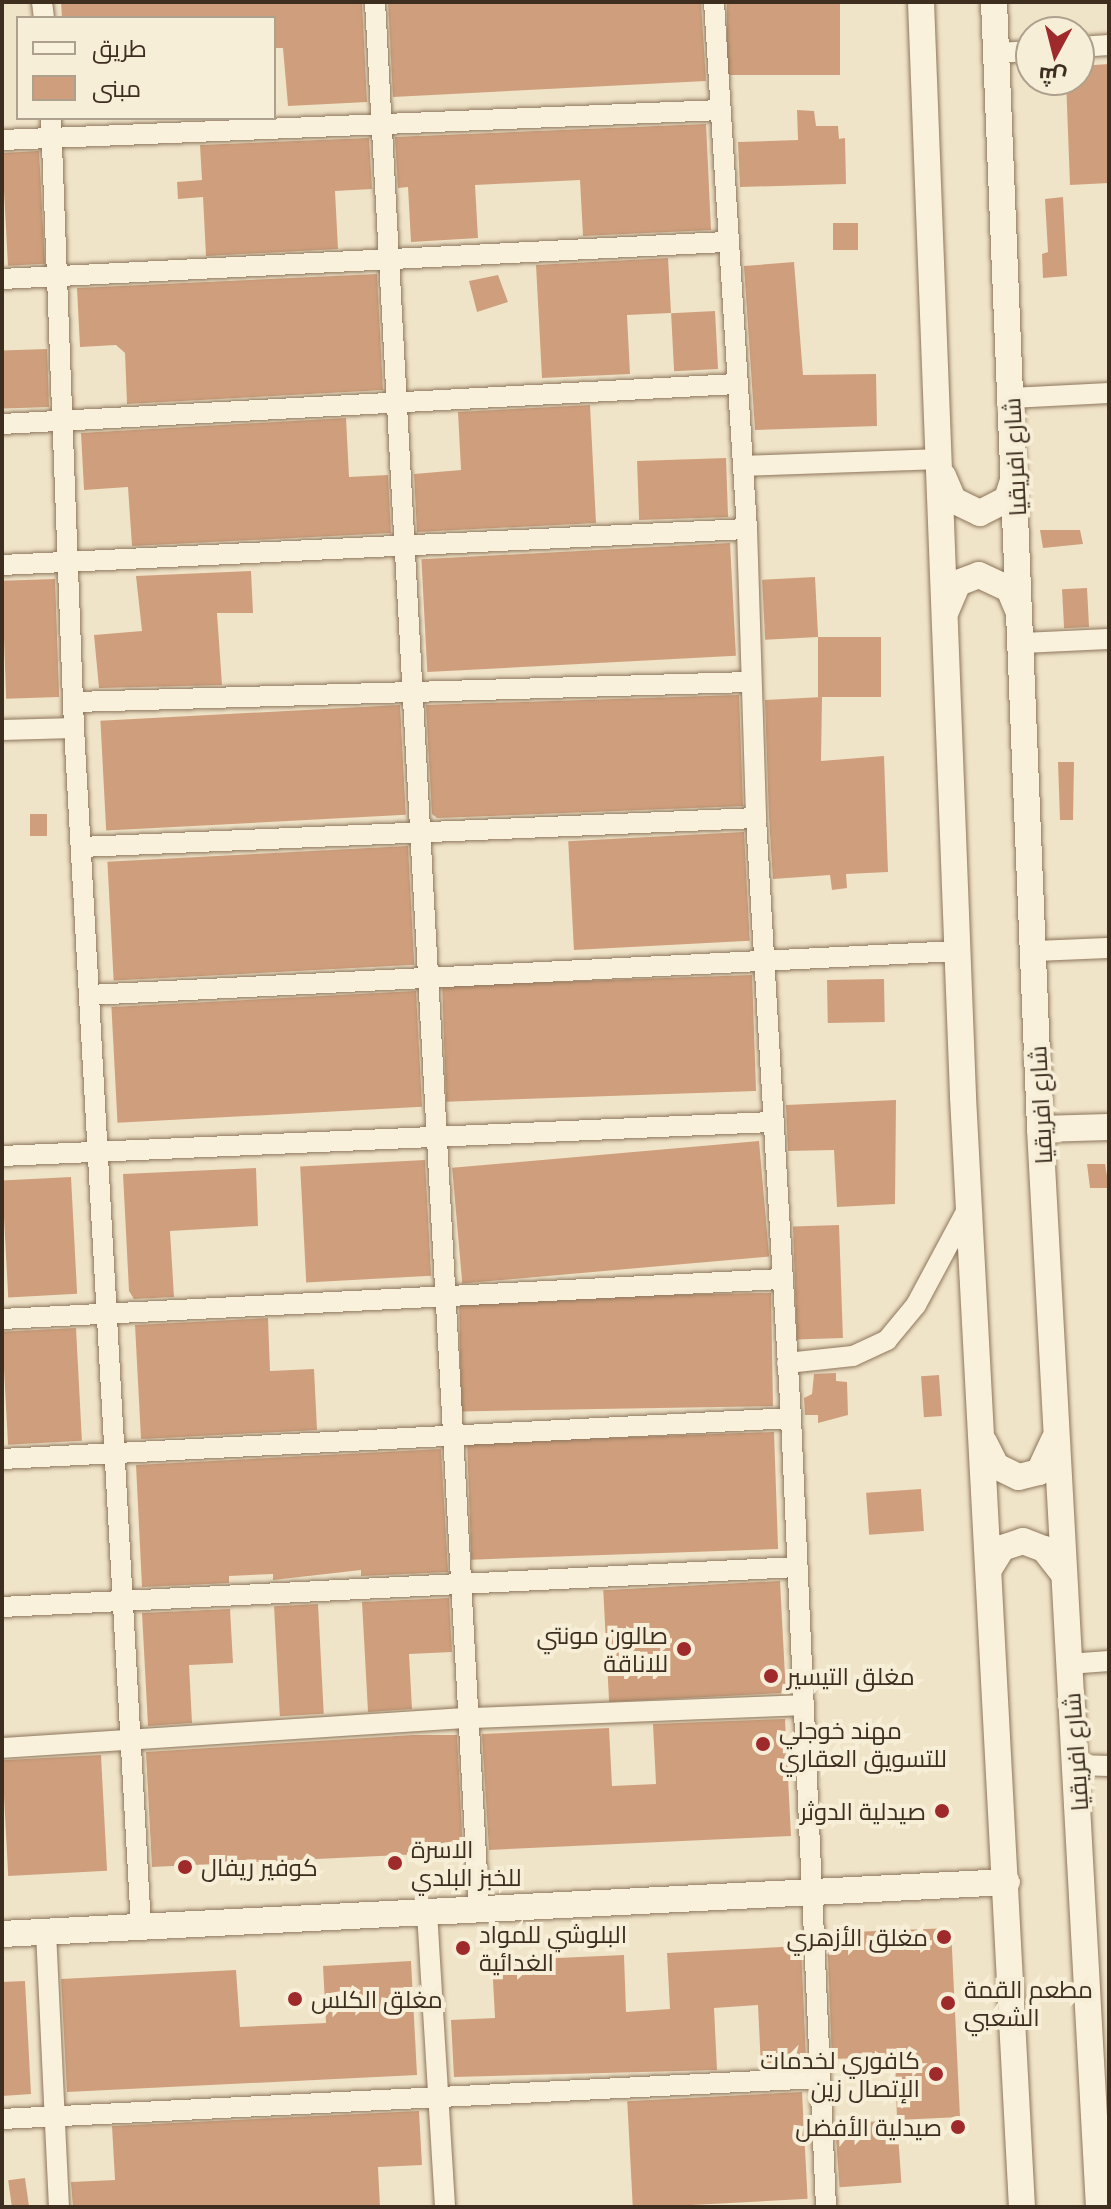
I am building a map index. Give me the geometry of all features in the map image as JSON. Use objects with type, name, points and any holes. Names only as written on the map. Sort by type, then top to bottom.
[{"type":"street","points":[[375,2],[410,692],[463,1582],[479,1909]]},
{"type":"street","points":[[714,2],[726,242],[747,529],[756,818],[791,1418],[826,2207]]},
{"type":"street","points":[[921,2],[957,951],[1022,2207]]},
{"type":"street","name":"شارع افريقيا","points":[[994,2],[1040,1129],[1062,1572],[1098,2039],[1099,2207]]},
{"type":"street","points":[[995,53],[1015,52]]},
{"type":"street","points":[[2,140],[52,128],[381,124],[720,110]]},
{"type":"street","points":[[52,128],[60,276],[74,728],[141,1927]]},
{"type":"street","points":[[2,279],[726,242]]},
{"type":"street","points":[[2,424],[736,384]]},
{"type":"street","points":[[1011,398],[1109,393]]},
{"type":"street","points":[[743,466],[939,464]]},
{"type":"street","points":[[939,464],[953,500],[980,513],[1007,499],[1014,468]]},
{"type":"street","points":[[2,565],[70,559],[747,529]]},
{"type":"street","points":[[945,613],[951,592],[979,575],[1009,589],[1021,631],[1109,639]]},
{"type":"street","points":[[75,702],[750,682]]},
{"type":"street","points":[[2,730],[74,728]]},
{"type":"street","points":[[81,847],[756,818]]},
{"type":"street","points":[[1034,951],[1109,948]]},
{"type":"street","points":[[89,995],[428,982],[957,951]]},
{"type":"street","points":[[2,1156],[772,1122]]},
{"type":"street","points":[[1040,1129],[1109,1127]]},
{"type":"street","points":[[787,1363],[853,1356],[887,1340],[916,1305],[969,1206]]},
{"type":"street","points":[[2,1319],[781,1279]]},
{"type":"street","points":[[2,1459],[791,1418]]},
{"type":"street","points":[[983,1439],[1003,1472],[1029,1476],[1046,1464],[1056,1433]]},
{"type":"street","points":[[989,1569],[1002,1548],[1023,1541],[1044,1549],[1062,1572]]},
{"type":"street","points":[[2,1607],[797,1567]]},
{"type":"street","points":[[1068,1664],[1109,1661]]},
{"type":"street","points":[[2,1748],[470,1718],[803,1705]]},
{"type":"street","points":[[1078,1765],[1109,1766]]},
{"type":"street","points":[[2,1934],[1007,1882]]},
{"type":"street","points":[[427,1912],[445,2207]]},
{"type":"street","points":[[46,1932],[59,2207]]},
{"type":"street","points":[[2,2119],[820,2078]]},
{"type":"building","points":[[61,2],[362,2],[367,102],[288,106],[283,48],[276,48],[276,16],[62,16]]},
{"type":"building","points":[[388,2],[701,2],[706,81],[393,97]]},
{"type":"building","points":[[727,2],[840,2],[840,75],[727,75]]},
{"type":"building","points":[[1109,64],[1109,183],[1070,185],[1067,96],[1095,96],[1095,65]]},
{"type":"building","points":[[797,110],[814,111],[816,126],[838,126],[839,139],[845,138],[846,184],[740,187],[738,142],[798,140]]},
{"type":"building","points":[[706,124],[711,230],[583,236],[580,180],[475,185],[478,238],[411,242],[408,187],[398,188],[395,137]]},
{"type":"building","points":[[369,138],[372,189],[335,191],[338,249],[206,256],[203,197],[178,199],[177,182],[202,180],[200,145]]},
{"type":"building","points":[[39,151],[45,264],[8,266],[2,153]]},
{"type":"building","points":[[1063,197],[1067,276],[1043,278],[1042,254],[1048,252],[1045,199]]},
{"type":"building","points":[[833,223],[858,223],[858,250],[833,250]]},
{"type":"building","points":[[668,258],[671,313],[627,315],[630,374],[542,378],[536,265]]},
{"type":"building","points":[[794,262],[803,375],[876,374],[877,426],[755,430],[744,266]]},
{"type":"building","points":[[377,274],[383,390],[127,404],[125,353],[116,345],[80,347],[77,288]]},
{"type":"building","points":[[498,275],[508,302],[477,312],[469,281]]},
{"type":"building","points":[[715,311],[718,369],[674,371],[671,313]]},
{"type":"building","points":[[47,349],[49,407],[4,409],[2,351]]},
{"type":"building","points":[[590,405],[596,523],[417,532],[414,474],[461,470],[458,412]]},
{"type":"building","points":[[346,418],[349,477],[388,475],[391,533],[132,546],[128,487],[84,490],[81,433]]},
{"type":"building","points":[[726,458],[728,517],[639,520],[637,461]]},
{"type":"building","points":[[1040,530],[1080,530],[1083,544],[1043,548]]},
{"type":"building","points":[[730,543],[736,656],[427,672],[421,559]]},
{"type":"building","points":[[251,571],[253,613],[217,613],[222,685],[99,688],[94,635],[142,631],[136,576]]},
{"type":"building","points":[[815,577],[818,637],[765,640],[762,580]]},
{"type":"building","points":[[55,579],[59,697],[6,699],[2,581]]},
{"type":"building","points":[[1087,588],[1089,627],[1064,628],[1062,589]]},
{"type":"building","points":[[818,637],[881,637],[881,697],[818,697]]},
{"type":"building","points":[[739,695],[743,806],[437,818],[432,814],[426,705]]},
{"type":"building","points":[[822,697],[821,761],[884,756],[888,872],[846,874],[847,888],[832,890],[830,875],[773,879],[769,817],[765,700]]},
{"type":"building","points":[[400,705],[406,815],[106,831],[100,721]]},
{"type":"building","points":[[1058,762],[1074,762],[1073,820],[1060,820]]},
{"type":"building","points":[[30,814],[47,814],[47,836],[30,836]]},
{"type":"building","points":[[744,832],[750,941],[574,950],[568,841]]},
{"type":"building","points":[[408,846],[414,965],[114,981],[107,862]]},
{"type":"building","points":[[752,975],[756,1091],[446,1102],[442,986]]},
{"type":"building","points":[[884,979],[885,1022],[828,1023],[827,980]]},
{"type":"building","points":[[416,991],[422,1107],[117,1123],[111,1007]]},
{"type":"building","points":[[896,1100],[895,1204],[837,1207],[834,1150],[788,1151],[786,1105]]},
{"type":"building","points":[[759,1141],[769,1257],[462,1283],[452,1168]]},
{"type":"building","points":[[425,1160],[431,1276],[306,1282],[300,1167]]},
{"type":"building","points":[[1087,1164],[1105,1164],[1109,1188],[1090,1188]]},
{"type":"building","points":[[256,1168],[258,1226],[170,1231],[174,1297],[134,1299],[129,1291],[123,1174]]},
{"type":"building","points":[[71,1177],[77,1294],[8,1297],[2,1181]]},
{"type":"building","points":[[839,1225],[843,1338],[797,1340],[793,1227]]},
{"type":"building","points":[[771,1293],[773,1406],[461,1411],[459,1298]]},
{"type":"building","points":[[268,1318],[270,1371],[314,1369],[317,1430],[141,1439],[135,1325]]},
{"type":"building","points":[[76,1328],[82,1441],[8,1445],[2,1332]]},
{"type":"building","points":[[836,1373],[836,1381],[847,1382],[848,1415],[818,1423],[818,1415],[805,1415],[804,1398],[812,1394],[814,1374]]},
{"type":"building","points":[[939,1375],[942,1416],[924,1417],[921,1376]]},
{"type":"building","points":[[774,1432],[778,1549],[471,1560],[467,1443]]},
{"type":"building","points":[[441,1449],[448,1572],[361,1576],[361,1570],[273,1580],[273,1574],[229,1576],[229,1583],[142,1587],[136,1465]]},
{"type":"building","points":[[921,1489],[924,1531],[869,1535],[866,1493]]},
{"type":"building","points":[[780,1581],[786,1693],[609,1702],[603,1590]]},
{"type":"building","points":[[449,1598],[452,1652],[409,1654],[412,1709],[368,1712],[362,1602]]},
{"type":"building","points":[[318,1604],[324,1714],[280,1716],[274,1606]]},
{"type":"building","points":[[230,1609],[233,1663],[189,1665],[192,1723],[148,1726],[142,1613]]},
{"type":"building","points":[[785,1719],[791,1836],[489,1850],[482,1734],[609,1728],[612,1786],[656,1784],[653,1724]]},
{"type":"building","points":[[413,1735],[457,1735],[463,1852],[152,1867],[146,1752]]},
{"type":"building","points":[[101,1755],[107,1871],[8,1876],[2,1760]]},
{"type":"building","points":[[951,1928],[960,2117],[897,2120],[895,2057],[832,2059],[827,1933]]},
{"type":"building","points":[[801,1946],[806,2060],[801,2060],[801,2066],[761,2068],[758,2005],[714,2008],[717,2070],[454,2077],[451,2020],[495,2018],[492,1961],[624,1955],[626,2012],[670,2009],[667,1953]]},
{"type":"building","points":[[411,1961],[417,2075],[67,2092],[61,1979],[236,1970],[240,2027],[326,2023],[323,1966]]},
{"type":"building","points":[[25,1981],[31,2094],[2,2096],[2,1982]]},
{"type":"building","points":[[802,2092],[808,2199],[633,2207],[627,2101]]},
{"type":"building","points":[[419,2111],[422,2165],[378,2167],[380,2207],[73,2207],[71,2182],[115,2180],[112,2126]]},
{"type":"building","points":[[897,2120],[901,2183],[840,2187],[835,2124]]},
{"type":"building","points":[[25,2178],[29,2207],[12,2207],[8,2180]]},
{"type":"place","name":"صالون مونتي للاناقة","points":[[684,1649]]},
{"type":"place","name":"مغلق التيسير","points":[[771,1676]]},
{"type":"place","name":"مهند خوجلي للتسويق العقاري","points":[[763,1744]]},
{"type":"place","name":"صيدلية الدوثر","points":[[942,1811]]},
{"type":"place","name":"الاسرة للخبز البلدي","points":[[395,1863]]},
{"type":"place","name":"كوفير ريفال","points":[[185,1867]]},
{"type":"place","name":"مغلق الأزهري","points":[[944,1937]]},
{"type":"place","name":"البلوشي للمواد الغدائية","points":[[463,1948]]},
{"type":"place","name":"مغلق الكلس","points":[[295,1999]]},
{"type":"place","name":"مطعم القمة الشعبي","points":[[948,2003]]},
{"type":"place","name":"كافوري لخدمات الإتصال زين","points":[[936,2074]]},
{"type":"place","name":"صيدلية الأفضل","points":[[958,2127]]}]
